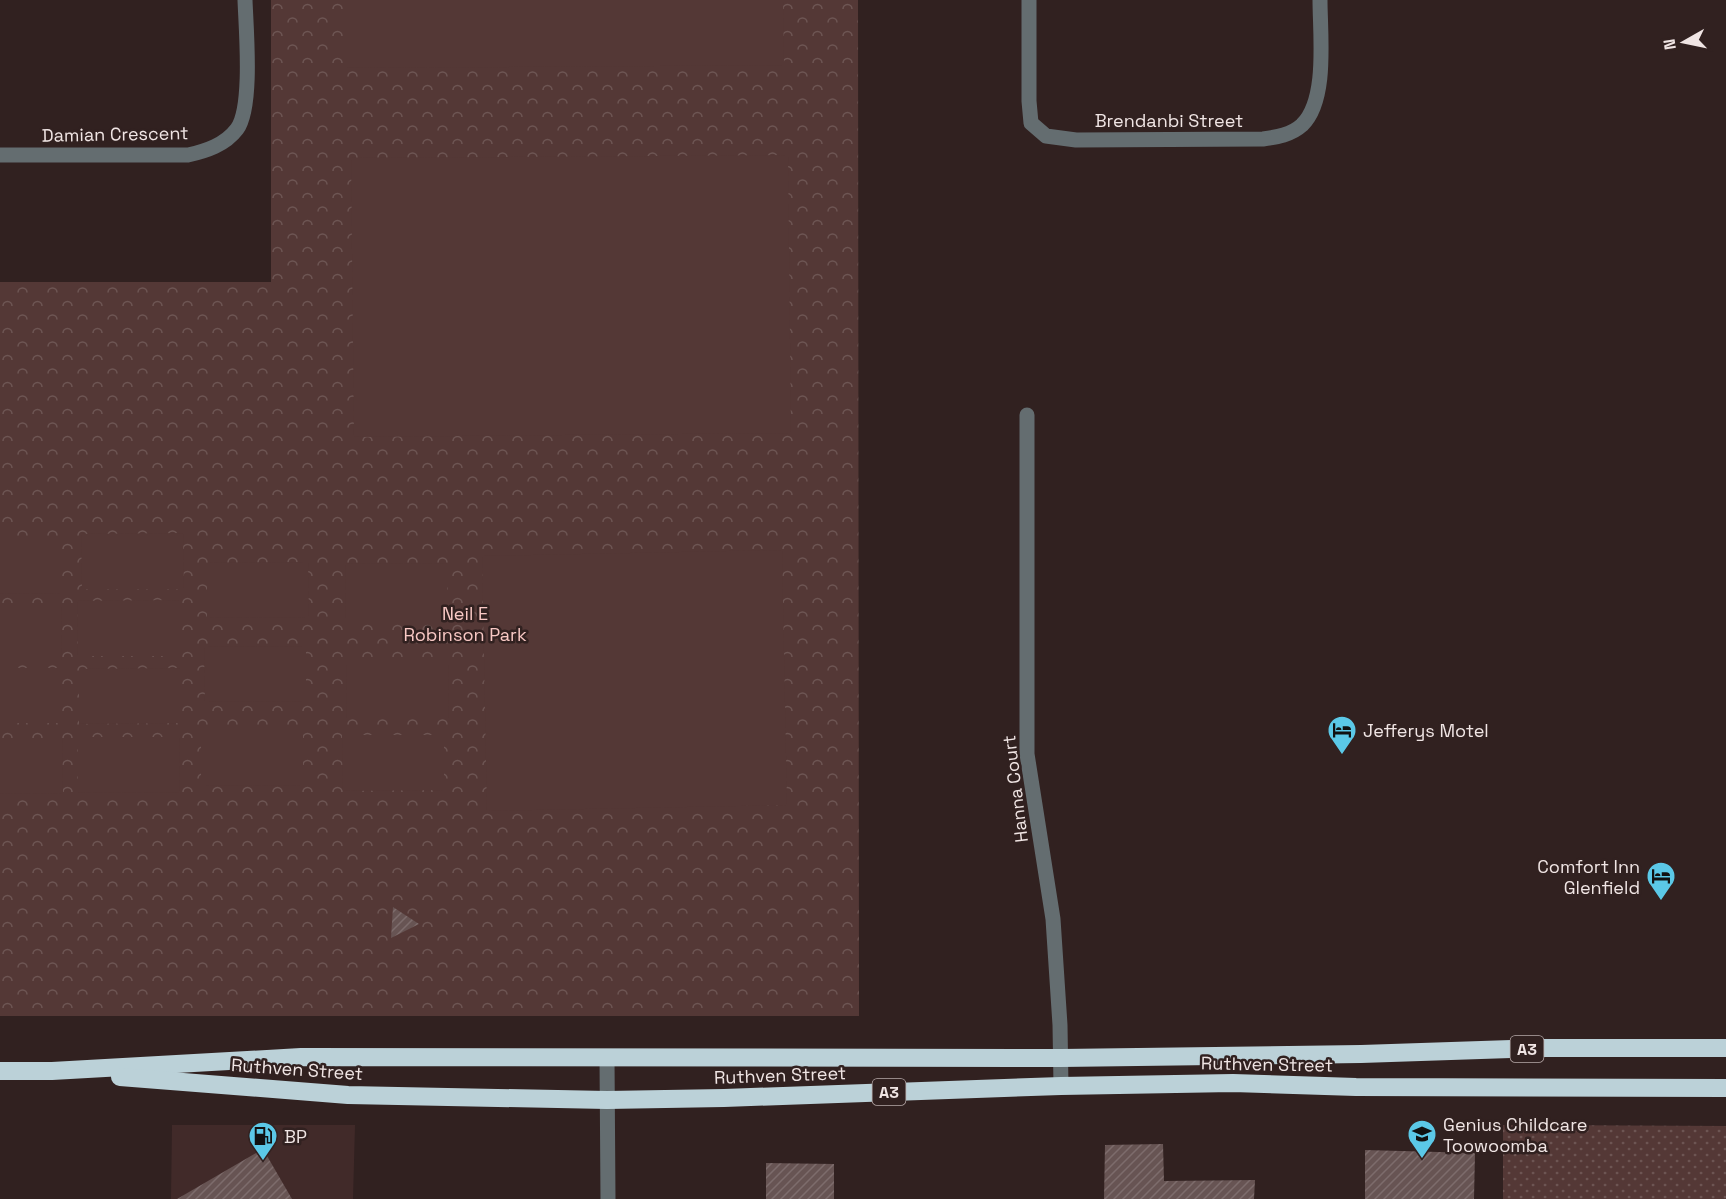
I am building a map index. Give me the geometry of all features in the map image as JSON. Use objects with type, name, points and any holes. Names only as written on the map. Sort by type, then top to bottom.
[{"type":"highway","name":"Ruthven Street","points":[[0,1071],[52,1071],[301,1057],[1061,1058],[1361,1054],[1538,1048],[1726,1048]]},
{"type":"highway","name":"Ruthven Street","points":[[52,1071],[348,1095],[607,1100],[1233,1083],[1356,1087],[1726,1088]]},
{"type":"street","name":"Damian Crescent","points":[[0,155],[188,155],[208,150],[227,139],[238,128],[245,107],[245,0]]},
{"type":"street","name":"Brendanbi Street","points":[[1029,0],[1031,123],[1046,136],[1076,140],[1263,139],[1283,136],[1301,126],[1313,111],[1319,88],[1320,0]]},
{"type":"street","name":"Hanna Court","points":[[1027,415],[1027,754],[1053,919],[1061,1086]]},
{"type":"street","points":[[607,1058],[608,1199]]},
{"type":"shaded area","name":"BP","points":[[172,1125],[355,1125],[353,1199],[171,1199]]},
{"type":"green space","name":"Neil E Robinson Park","points":[[271,0],[858,0],[859,1016],[0,1016],[0,282],[271,282]]},
{"type":"green space","points":[[346,0],[783,0],[784,65],[346,68]]},
{"type":"green space","points":[[788,155],[791,433],[354,437],[351,158]]},
{"type":"green space","points":[[183,533],[184,589],[82,589],[81,534]]},
{"type":"green space","points":[[0,538],[61,538],[61,593],[0,594]]},
{"type":"green space","points":[[782,550],[787,805],[487,811],[482,556]]},
{"type":"green space","points":[[308,562],[309,617],[207,618],[207,563]]},
{"type":"green space","points":[[447,563],[447,619],[346,619],[345,564]]},
{"type":"green space","points":[[179,600],[179,656],[78,656],[77,601]]},
{"type":"green space","points":[[0,606],[61,606],[62,661],[0,661]]},
{"type":"green space","points":[[306,646],[306,701],[205,702],[204,647]]},
{"type":"green space","points":[[346,664],[448,664],[449,719],[347,719]]},
{"type":"green space","points":[[0,668],[62,668],[62,723],[0,723]]},
{"type":"green space","points":[[180,668],[180,723],[79,724],[79,669]]},
{"type":"green space","points":[[201,730],[303,730],[303,785],[201,786]]},
{"type":"green space","points":[[342,735],[444,735],[444,790],[343,791]]},
{"type":"green space","points":[[78,737],[179,737],[180,792],[78,793]]},
{"type":"green space","points":[[0,738],[62,738],[63,793],[0,794]]},
{"type":"green space","points":[[1503,1125],[1726,1126],[1726,1199],[1503,1199]]},
{"type":"building","points":[[393,907],[419,924],[391,938]]},
{"type":"building","points":[[1163,1144],[1164,1181],[1255,1180],[1254,1199],[1104,1199],[1105,1145]]},
{"type":"building","points":[[263,1149],[292,1199],[177,1199]]},
{"type":"building","points":[[1365,1150],[1475,1153],[1474,1199],[1365,1199]]},
{"type":"building","points":[[766,1163],[834,1164],[834,1199],[766,1199]]},
{"type":"place","name":"Jefferys Motel","points":[[1342,756]]},
{"type":"place","name":"Comfort Inn Glenfield","points":[[1661,902]]},
{"type":"place","name":"Genius Childcare Toowoomba","points":[[1422,1160]]},
{"type":"place","name":"BP","points":[[263,1162]]}]
